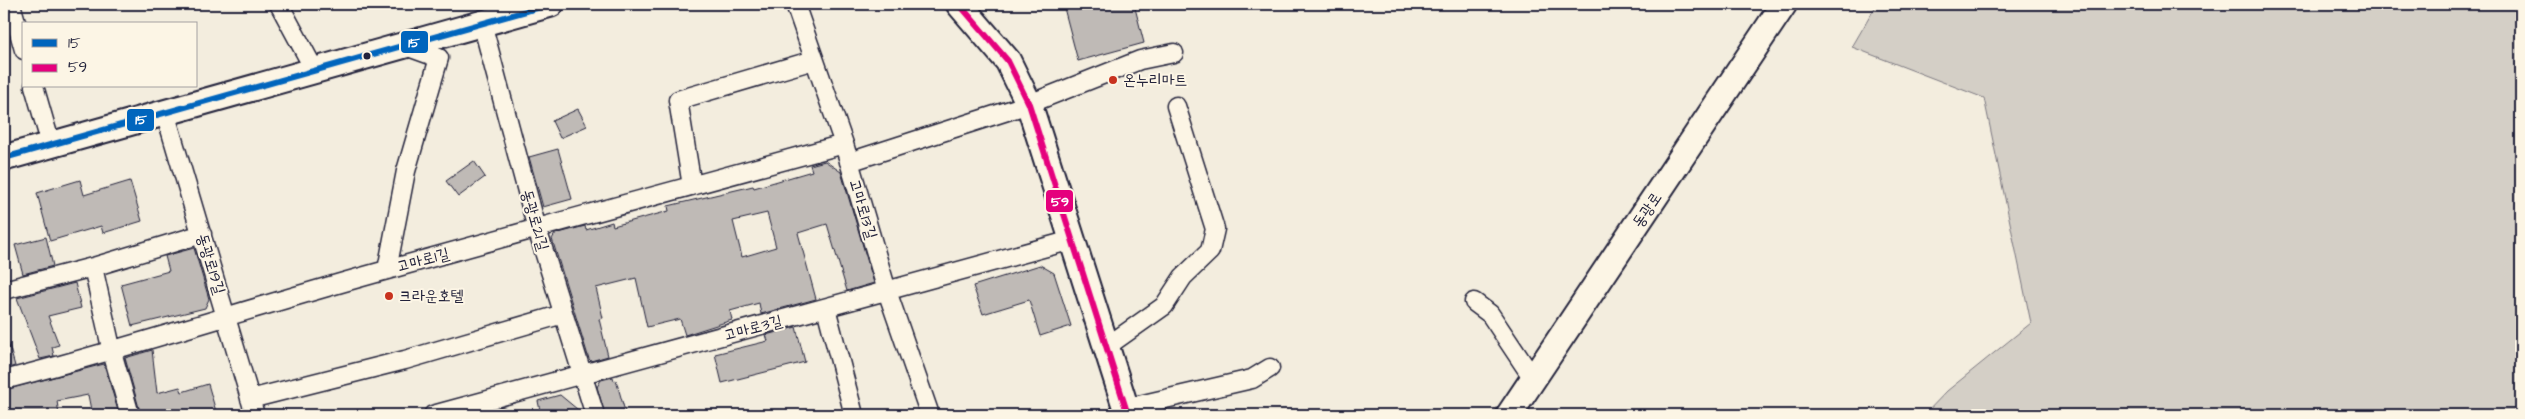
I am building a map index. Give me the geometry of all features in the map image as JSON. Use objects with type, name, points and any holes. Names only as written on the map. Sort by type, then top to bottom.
[{"type":"main road","points":[[4,158],[551,4]]},
{"type":"main road","points":[[958,4],[1008,61],[1029,104],[1127,412]]},
{"type":"main road","name":"동광로","points":[[1509,415],[1784,4]]},
{"type":"street","points":[[11,4],[22,43]]},
{"type":"street","points":[[279,4],[315,71]]},
{"type":"street","name":"고마로13길","points":[[795,4],[844,144],[888,291],[930,415]]},
{"type":"street","name":"동광로21길","points":[[482,23],[537,229],[594,415]]},
{"type":"street","points":[[387,270],[406,171],[439,58],[403,45]]},
{"type":"street","points":[[849,162],[1029,104],[1140,60],[1174,53]]},
{"type":"street","points":[[692,186],[678,100],[814,60]]},
{"type":"street","points":[[35,88],[51,145]]},
{"type":"street","points":[[1106,347],[1164,306],[1183,276],[1210,250],[1216,229],[1176,106]]},
{"type":"street","name":"동광로19길","points":[[166,112],[253,407]]},
{"type":"street","name":"고마로1길","points":[[4,380],[112,352],[227,316],[387,270],[844,144]]},
{"type":"street","points":[[4,290],[202,234]]},
{"type":"street","name":"고마로3길","points":[[433,415],[1072,240]]},
{"type":"street","points":[[93,266],[112,352],[130,415]]},
{"type":"street","points":[[1474,302],[1490,314],[1534,380]]},
{"type":"street","points":[[826,308],[854,415]]},
{"type":"street","points":[[253,407],[404,360],[563,314]]},
{"type":"street","points":[[1127,412],[1252,378],[1270,368]]},
{"type":"shaded area","points":[[1877,4],[2521,4],[2521,415],[1924,415],[1947,391],[2031,323],[1984,98],[1852,47]]},
{"type":"building","points":[[1063,4],[1134,4],[1144,43],[1078,61]]},
{"type":"building","points":[[578,109],[587,126],[560,138],[552,121]]},
{"type":"building","points":[[558,149],[572,199],[543,207],[529,157]]},
{"type":"building","points":[[474,161],[485,177],[458,197],[446,181]]},
{"type":"building","points":[[825,161],[841,172],[874,283],[847,291],[827,224],[798,233],[816,299],[761,314],[759,303],[730,311],[732,320],[685,335],[680,319],[647,327],[636,278],[596,288],[603,318],[599,319],[608,356],[591,361],[589,359],[552,239],[555,234],[585,226],[586,230],[612,222],[613,226],[669,211],[668,206],[753,186],[754,188],[812,171],[810,165]],"holes":[[[767,213],[776,247],[742,257],[733,221]]]},
{"type":"building","points":[[80,180],[84,195],[130,181],[142,221],[103,233],[101,226],[50,241],[37,193]]},
{"type":"building","points":[[46,237],[53,266],[23,274],[15,245]]},
{"type":"building","points":[[194,248],[209,299],[205,308],[132,326],[121,284],[169,271],[165,256]]},
{"type":"building","points":[[1040,265],[1054,273],[1071,326],[1040,336],[1029,300],[983,314],[973,286]]},
{"type":"building","points":[[75,283],[81,308],[48,316],[59,345],[52,347],[54,356],[40,359],[17,298]]},
{"type":"building","points":[[796,327],[805,362],[722,383],[715,354],[768,341],[766,335]]},
{"type":"building","points":[[4,342],[8,342],[15,366],[4,369]]},
{"type":"building","points":[[152,350],[157,393],[180,387],[182,392],[208,384],[217,415],[141,415],[125,358]]},
{"type":"building","points":[[104,364],[119,414],[92,415],[88,395],[57,401],[59,415],[4,415],[4,390]]},
{"type":"building","points":[[613,377],[614,381],[616,380],[626,415],[605,415],[597,387],[601,380]]},
{"type":"building","points":[[560,395],[584,415],[541,415],[538,401]]},
{"type":"transit line","name":"15","points":[[4,158],[551,4]]},
{"type":"transit line","name":"59","points":[[959,4],[1008,61],[1029,104],[1128,415]]},
{"type":"place","name":"온누리마트","points":[[1113,80]]},
{"type":"place","name":"크라운호텔","points":[[389,296]]}]
